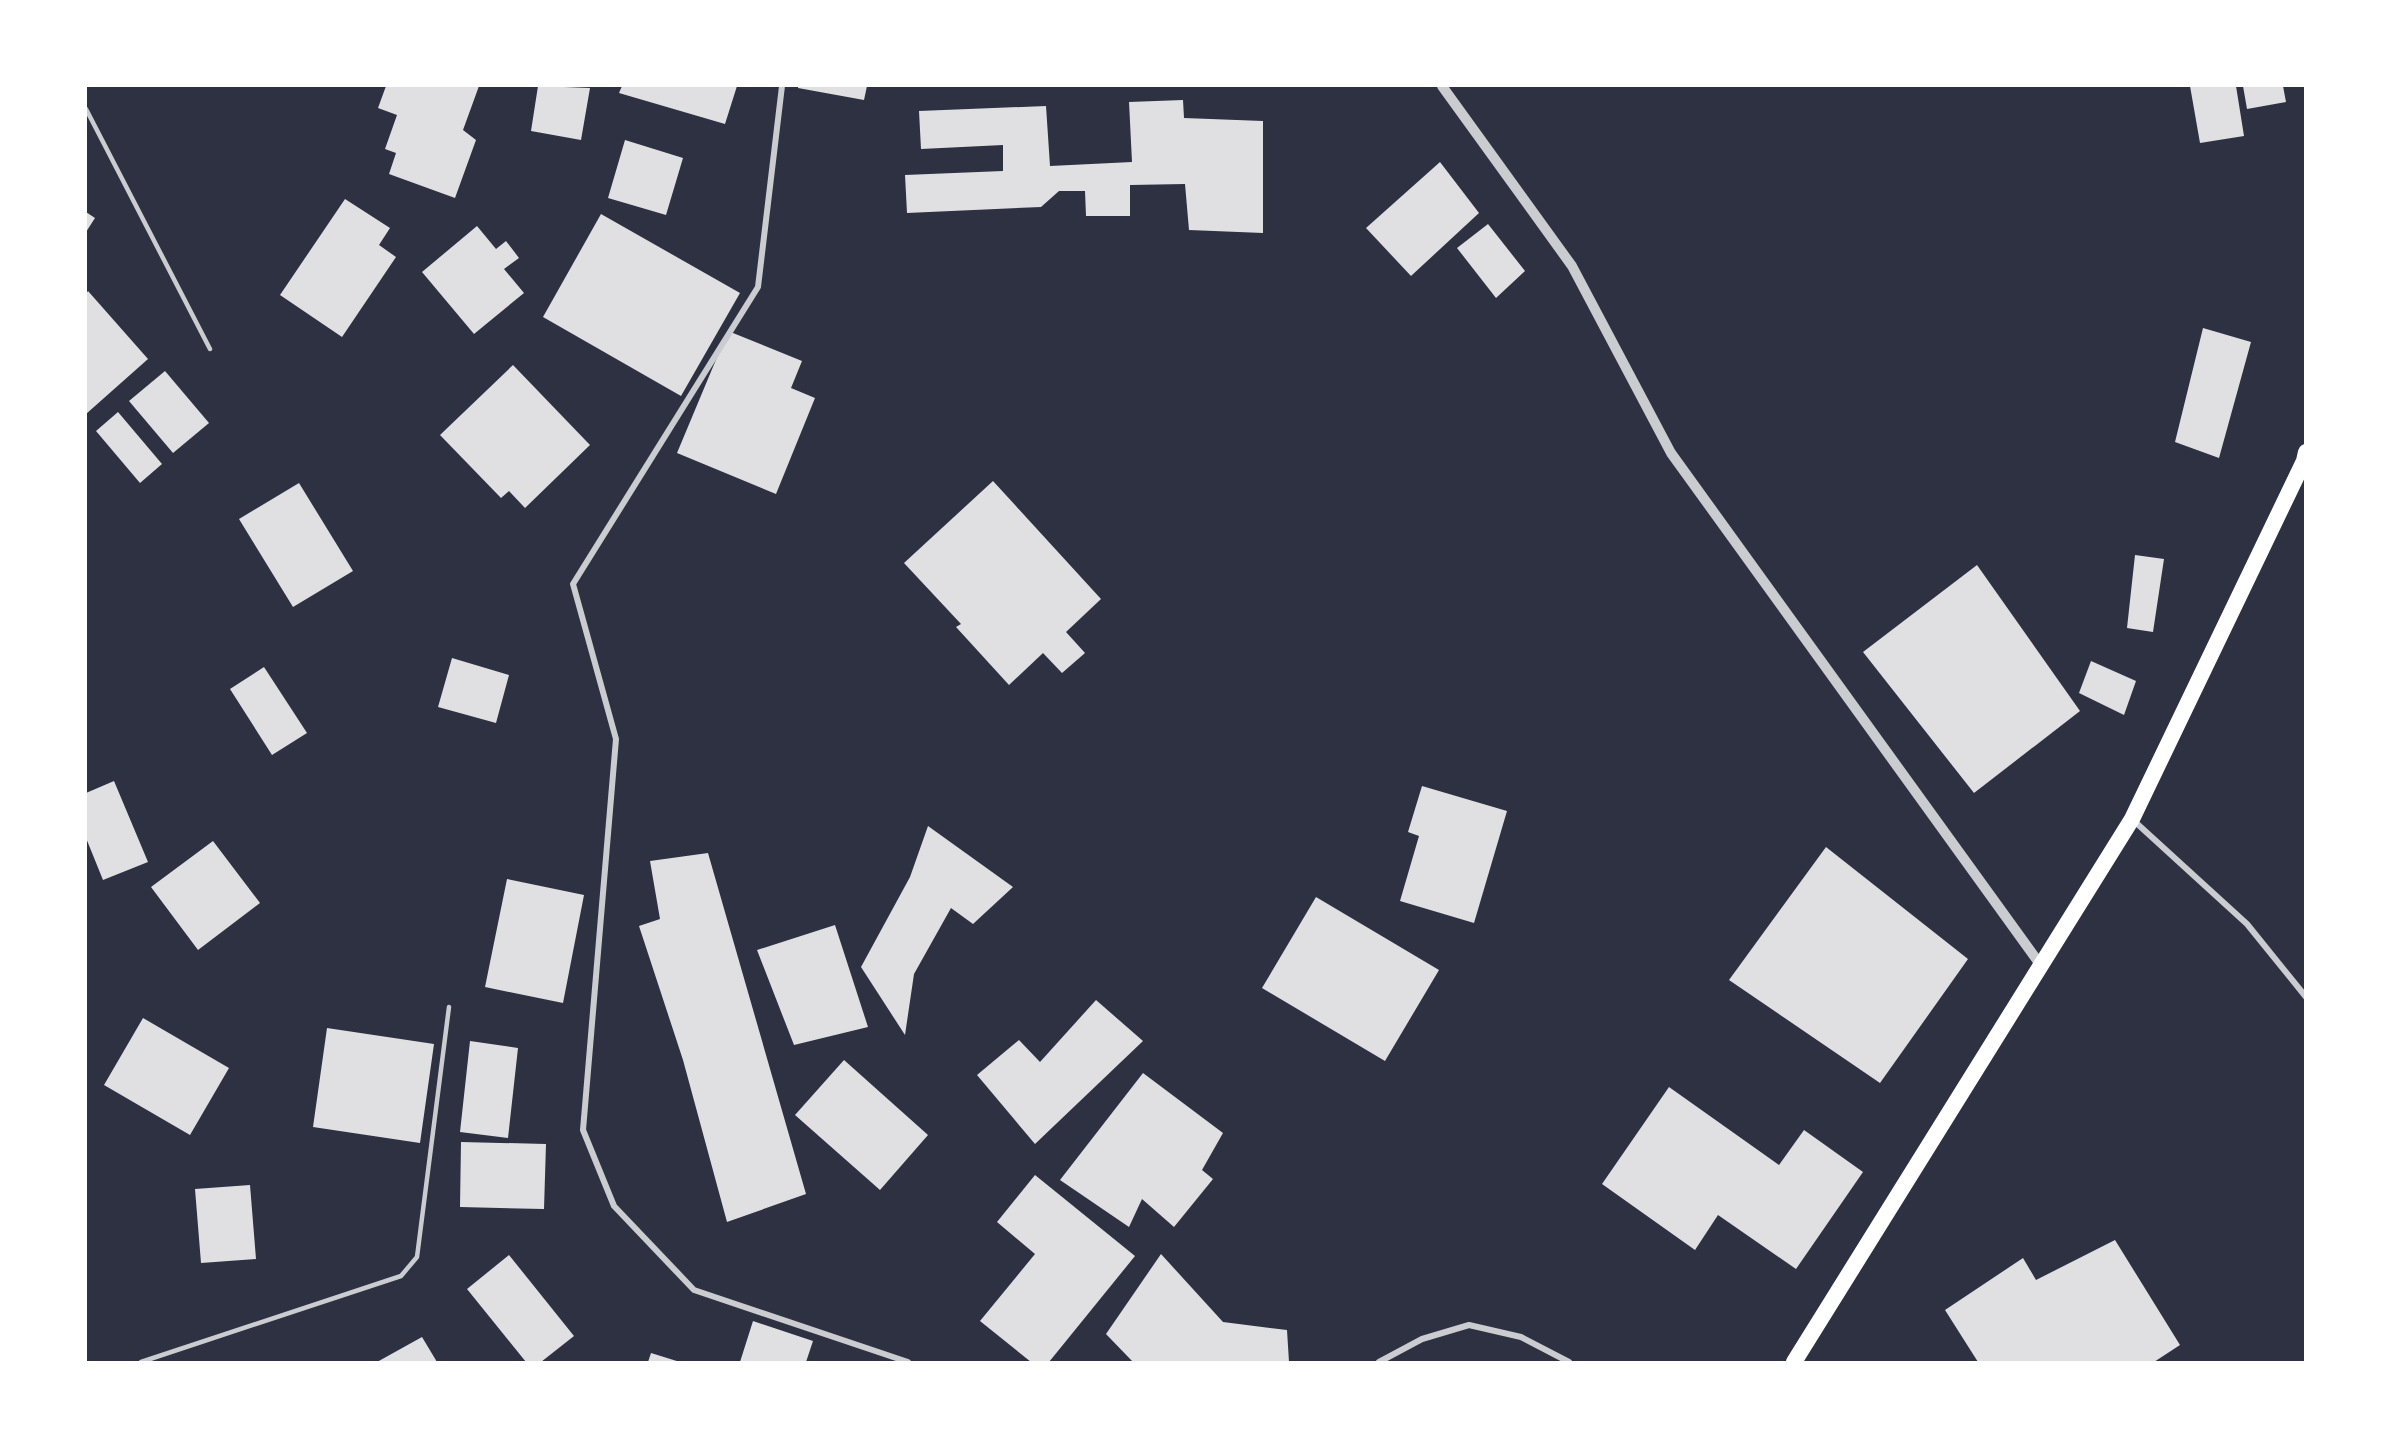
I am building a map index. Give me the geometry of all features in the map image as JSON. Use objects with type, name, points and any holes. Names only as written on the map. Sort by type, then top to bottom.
[{"type":"highway","points":[[1794,1362],[2042,967],[2132,819],[2304,461],[2306,452]]},
{"type":"street","points":[[782,86],[758,286],[573,584],[616,739],[583,1130],[614,1206],[694,1290],[908,1362]]},
{"type":"street","points":[[1442,86],[1572,266],[1671,453],[2042,967]]},
{"type":"street","points":[[2132,819],[2247,924],[2306,997]]},
{"type":"street","points":[[1379,1362],[1422,1339],[1469,1325],[1521,1337],[1569,1362]]},
{"type":"lane","points":[[86,109],[210,349]]},
{"type":"lane","points":[[141,1362],[401,1276],[417,1257],[449,1007]]},
{"type":"building","points":[[386,86],[479,86],[463,130],[476,140],[455,198],[389,174],[396,153],[385,149],[397,115],[378,108]]},
{"type":"building","points":[[538,86],[590,88],[581,140],[531,131]]},
{"type":"building","points":[[622,86],[737,86],[725,124],[619,93]]},
{"type":"building","points":[[798,86],[867,86],[864,100],[798,88]]},
{"type":"building","points":[[2190,86],[2236,86],[2244,136],[2200,143]]},
{"type":"building","points":[[2243,86],[2283,86],[2286,102],[2247,109]]},
{"type":"building","points":[[1183,100],[1184,118],[1263,121],[1263,233],[1189,230],[1185,184],[1130,185],[1130,216],[1086,216],[1085,191],[1059,191],[1041,207],[907,213],[905,175],[1003,171],[1003,145],[921,149],[919,111],[1046,106],[1050,166],[1132,162],[1129,102]]},
{"type":"building","points":[[625,140],[683,158],[666,215],[608,198]]},
{"type":"building","points":[[1440,162],[1479,213],[1411,276],[1366,228]]},
{"type":"building","points":[[345,199],[390,228],[379,245],[396,257],[342,337],[280,295]]},
{"type":"building","points":[[86,212],[95,218],[86,232]]},
{"type":"building","points":[[601,214],[740,293],[681,396],[543,317]]},
{"type":"building","points":[[1488,224],[1525,271],[1496,298],[1457,248]]},
{"type":"building","points":[[477,226],[496,249],[506,241],[519,258],[504,269],[524,293],[474,334],[422,272]]},
{"type":"building","points":[[88,291],[148,359],[86,414],[86,294]]},
{"type":"building","points":[[2203,328],[2251,342],[2219,458],[2175,442]]},
{"type":"building","points":[[728,331],[802,361],[791,388],[815,398],[776,494],[677,453]]},
{"type":"building","points":[[513,365],[590,445],[525,508],[509,491],[501,498],[440,435]]},
{"type":"building","points":[[165,371],[209,423],[173,453],[129,401]]},
{"type":"building","points":[[118,412],[162,464],[140,483],[96,431]]},
{"type":"building","points":[[993,481],[1101,599],[1066,632],[1085,653],[1062,673],[1043,653],[1009,685],[956,627],[961,624],[904,563]]},
{"type":"building","points":[[299,483],[353,571],[293,607],[239,519]]},
{"type":"building","points":[[2135,555],[2164,559],[2153,632],[2127,628]]},
{"type":"building","points":[[1977,565],[2080,711],[1974,793],[1863,652]]},
{"type":"building","points":[[452,658],[509,675],[496,723],[438,707]]},
{"type":"building","points":[[2091,661],[2136,681],[2124,715],[2079,693]]},
{"type":"building","points":[[264,667],[307,733],[272,755],[230,689]]},
{"type":"building","points":[[114,781],[148,862],[103,880],[86,838],[86,793]]},
{"type":"building","points":[[1422,786],[1507,811],[1474,923],[1400,901],[1419,836],[1408,832]]},
{"type":"building","points":[[928,826],[1013,887],[973,924],[951,908],[914,974],[905,1035],[861,967],[910,877]]},
{"type":"building","points":[[213,841],[260,903],[198,950],[151,887]]},
{"type":"building","points":[[1826,847],[1968,959],[1880,1083],[1729,980]]},
{"type":"building","points":[[708,853],[806,1194],[727,1222],[683,1060],[639,926],[660,919],[650,861]]},
{"type":"building","points":[[507,879],[584,895],[563,1003],[485,987]]},
{"type":"building","points":[[1316,897],[1439,970],[1385,1061],[1262,988]]},
{"type":"building","points":[[835,925],[868,1027],[794,1045],[757,950]]},
{"type":"building","points":[[1096,1000],[1143,1041],[1035,1144],[977,1075],[1019,1040],[1040,1062]]},
{"type":"building","points":[[143,1018],[229,1068],[190,1135],[104,1085]]},
{"type":"building","points":[[327,1028],[434,1044],[420,1143],[313,1127]]},
{"type":"building","points":[[470,1041],[518,1048],[508,1138],[460,1132]]},
{"type":"building","points":[[844,1060],[928,1135],[880,1190],[795,1115]]},
{"type":"building","points":[[1143,1073],[1223,1133],[1202,1170],[1213,1179],[1174,1227],[1142,1199],[1129,1227],[1060,1180]]},
{"type":"building","points":[[1669,1087],[1779,1165],[1804,1130],[1863,1172],[1796,1269],[1718,1215],[1695,1250],[1602,1184]]},
{"type":"building","points":[[461,1142],[546,1144],[544,1209],[460,1207]]},
{"type":"building","points":[[1035,1175],[1135,1256],[1049,1362],[1031,1362],[980,1321],[1035,1254],[997,1222]]},
{"type":"building","points":[[250,1185],[256,1259],[201,1263],[195,1189]]},
{"type":"building","points":[[2115,1240],[2180,1345],[2154,1362],[1978,1362],[1945,1310],[2023,1258],[2036,1280]]},
{"type":"building","points":[[1161,1254],[1223,1322],[1287,1330],[1289,1362],[1133,1362],[1106,1334]]},
{"type":"building","points":[[509,1255],[574,1336],[541,1362],[526,1362],[467,1289]]},
{"type":"building","points":[[753,1321],[813,1341],[806,1362],[740,1362]]},
{"type":"building","points":[[422,1337],[437,1362],[377,1362]]},
{"type":"building","points":[[651,1353],[680,1362],[648,1362]]}]
